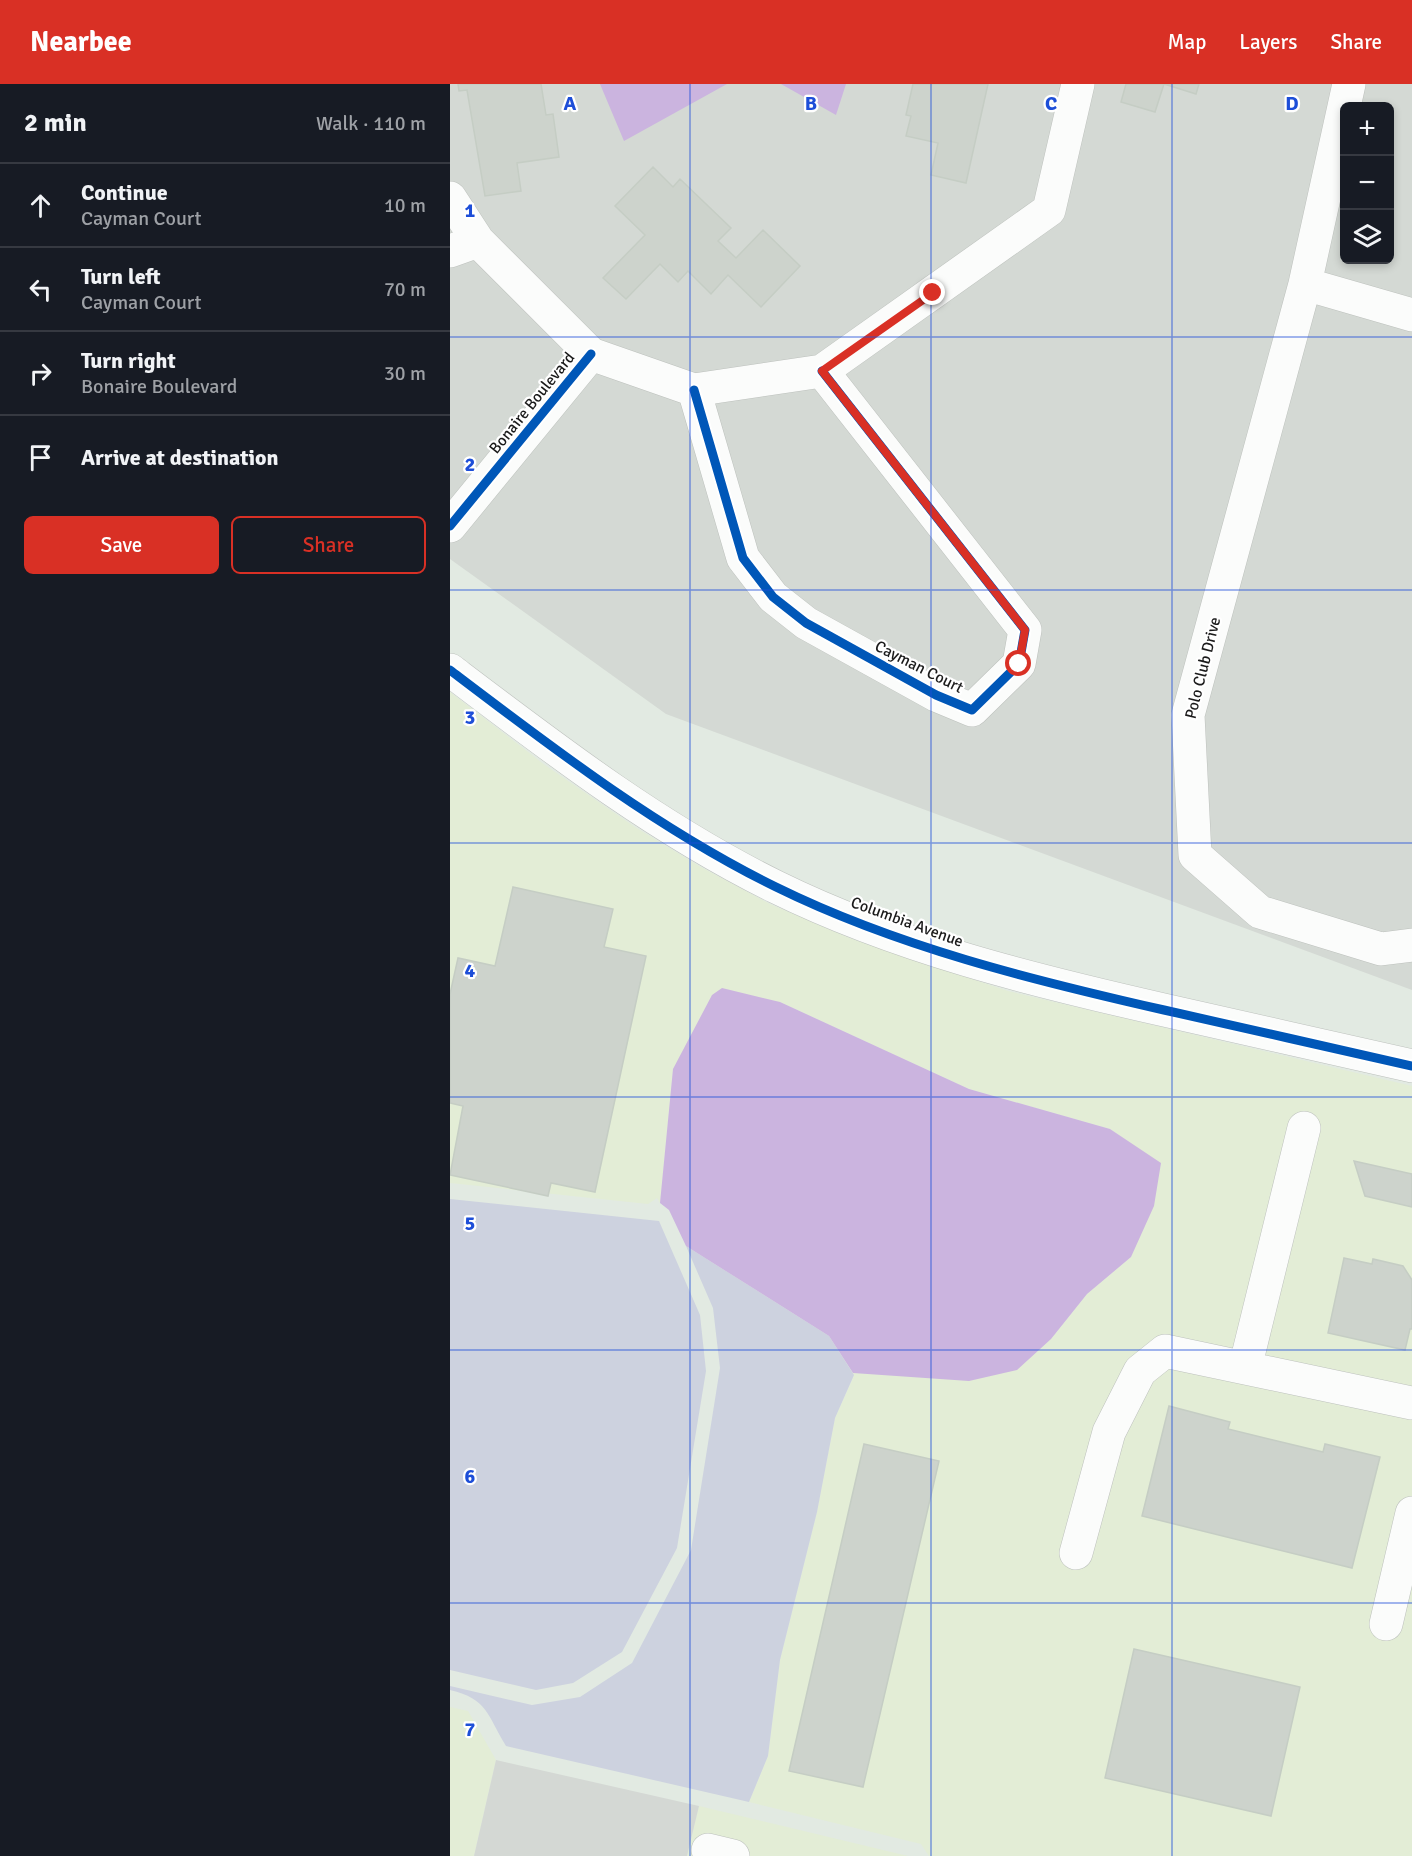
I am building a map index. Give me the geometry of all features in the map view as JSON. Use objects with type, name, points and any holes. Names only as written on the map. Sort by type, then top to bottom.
[{"type":"street","name":"Bonaire Boulevard","points":[[450,198],[464,246],[591,354],[694,390],[822,371],[1048,210],[1078,84]]},
{"type":"street","name":"Polo Club Drive","points":[[1349,84],[1305,284],[1188,715],[1195,855],[1260,912],[1381,949],[1412,945]]},
{"type":"street","points":[[1305,284],[1412,315]]},
{"type":"street","name":"Bonaire Boulevard","points":[[450,526],[591,354]]},
{"type":"street","name":"Cayman Court","points":[[694,390],[743,558],[773,597],[806,623],[936,695],[972,710],[1019,664],[1025,630],[822,371]]},
{"type":"street","name":"Columbia Avenue","points":[[450,670],[554,749],[644,810],[777,887],[858,922],[1013,973],[1412,1066]]},
{"type":"street","points":[[1245,1368],[1304,1128]]},
{"type":"street","points":[[1076,1553],[1109,1432],[1140,1371],[1165,1351],[1412,1403]]},
{"type":"street","points":[[1386,1624],[1412,1513]]},
{"type":"shaded area","points":[[450,84],[1412,84],[1412,990],[666,714],[450,559]]},
{"type":"shaded area","points":[[600,84],[727,84],[624,141]]},
{"type":"shaded area","points":[[781,84],[846,84],[836,115]]},
{"type":"shaded area","points":[[450,692],[545,765],[635,827],[699,866],[770,904],[852,939],[1008,991],[1412,1086],[1412,1856],[929,1856],[921,1844],[749,1802],[768,1756],[780,1660],[817,1512],[835,1418],[854,1376],[853,1373],[893,1375],[1051,1339],[1087,1294],[1131,1257],[1161,1164],[1110,1129],[969,1089],[780,1002],[673,1069],[660,1203],[657,1198],[648,1204],[450,1183]]},
{"type":"shaded area","points":[[722,988],[780,1002],[969,1089],[1110,1129],[1161,1163],[1154,1206],[1131,1257],[1087,1294],[1051,1339],[1017,1370],[969,1381],[853,1373],[829,1336],[686,1246],[669,1210],[660,1203],[673,1069],[712,995]]},
{"type":"shaded area","points":[[450,1199],[659,1221],[700,1315],[706,1371],[677,1548],[622,1652],[573,1683],[536,1690],[450,1670]]},
{"type":"shaded area","points":[[686,1246],[829,1336],[854,1375],[835,1418],[817,1512],[780,1660],[768,1756],[749,1802],[506,1746],[490,1717],[479,1704],[472,1698],[450,1690],[450,1686],[532,1705],[580,1697],[632,1663],[691,1550],[720,1368],[713,1308]]},
{"type":"shaded area","points":[[450,1707],[468,1711],[496,1760],[474,1856],[450,1856]]},
{"type":"shaded area","points":[[496,1760],[699,1806],[687,1856],[474,1856]]},
{"type":"shaded area","points":[[699,1806],[908,1856],[687,1856]]},
{"type":"building","points":[[458,84],[541,84],[546,115],[553,114],[559,157],[517,163],[521,191],[485,196],[467,90],[459,91]]},
{"type":"building","points":[[913,84],[988,84],[966,183],[931,175],[938,143],[906,136],[911,116],[906,115]]},
{"type":"building","points":[[1126,84],[1164,84],[1155,112],[1121,102]]},
{"type":"building","points":[[1164,84],[1199,84],[1196,94]]},
{"type":"building","points":[[653,167],[673,187],[680,179],[731,228],[718,241],[736,258],[763,230],[800,266],[761,307],[728,275],[711,294],[688,271],[678,282],[660,264],[626,299],[603,278],[645,235],[615,206]]},
{"type":"building","points":[[513,887],[613,909],[604,947],[646,956],[595,1192],[551,1183],[548,1196],[450,1175],[463,1106],[450,1103],[450,994],[458,958],[495,966]]},
{"type":"building","points":[[1354,1161],[1412,1174],[1412,1207],[1365,1196]]},
{"type":"building","points":[[1344,1258],[1372,1264],[1373,1259],[1403,1266],[1412,1280],[1412,1329],[1410,1329],[1405,1350],[1328,1333]]},
{"type":"building","points":[[1169,1406],[1230,1422],[1228,1429],[1323,1452],[1325,1444],[1380,1457],[1352,1568],[1142,1516]]},
{"type":"building","points":[[864,1444],[939,1461],[863,1787],[789,1771]]},
{"type":"building","points":[[1134,1649],[1300,1687],[1271,1816],[1105,1778]]},
{"type":"cycle path","points":[[450,526],[591,354]]},
{"type":"cycle path","points":[[694,390],[743,558],[773,597],[806,623],[936,695],[972,710],[1019,664],[1025,630],[822,371]]},
{"type":"cycle path","points":[[450,670],[648,814],[732,864],[822,908],[918,944],[1015,974],[1114,999],[1412,1066]]},
{"type":"route","points":[[933,293],[822,371],[1025,630],[1019,664]]}]
